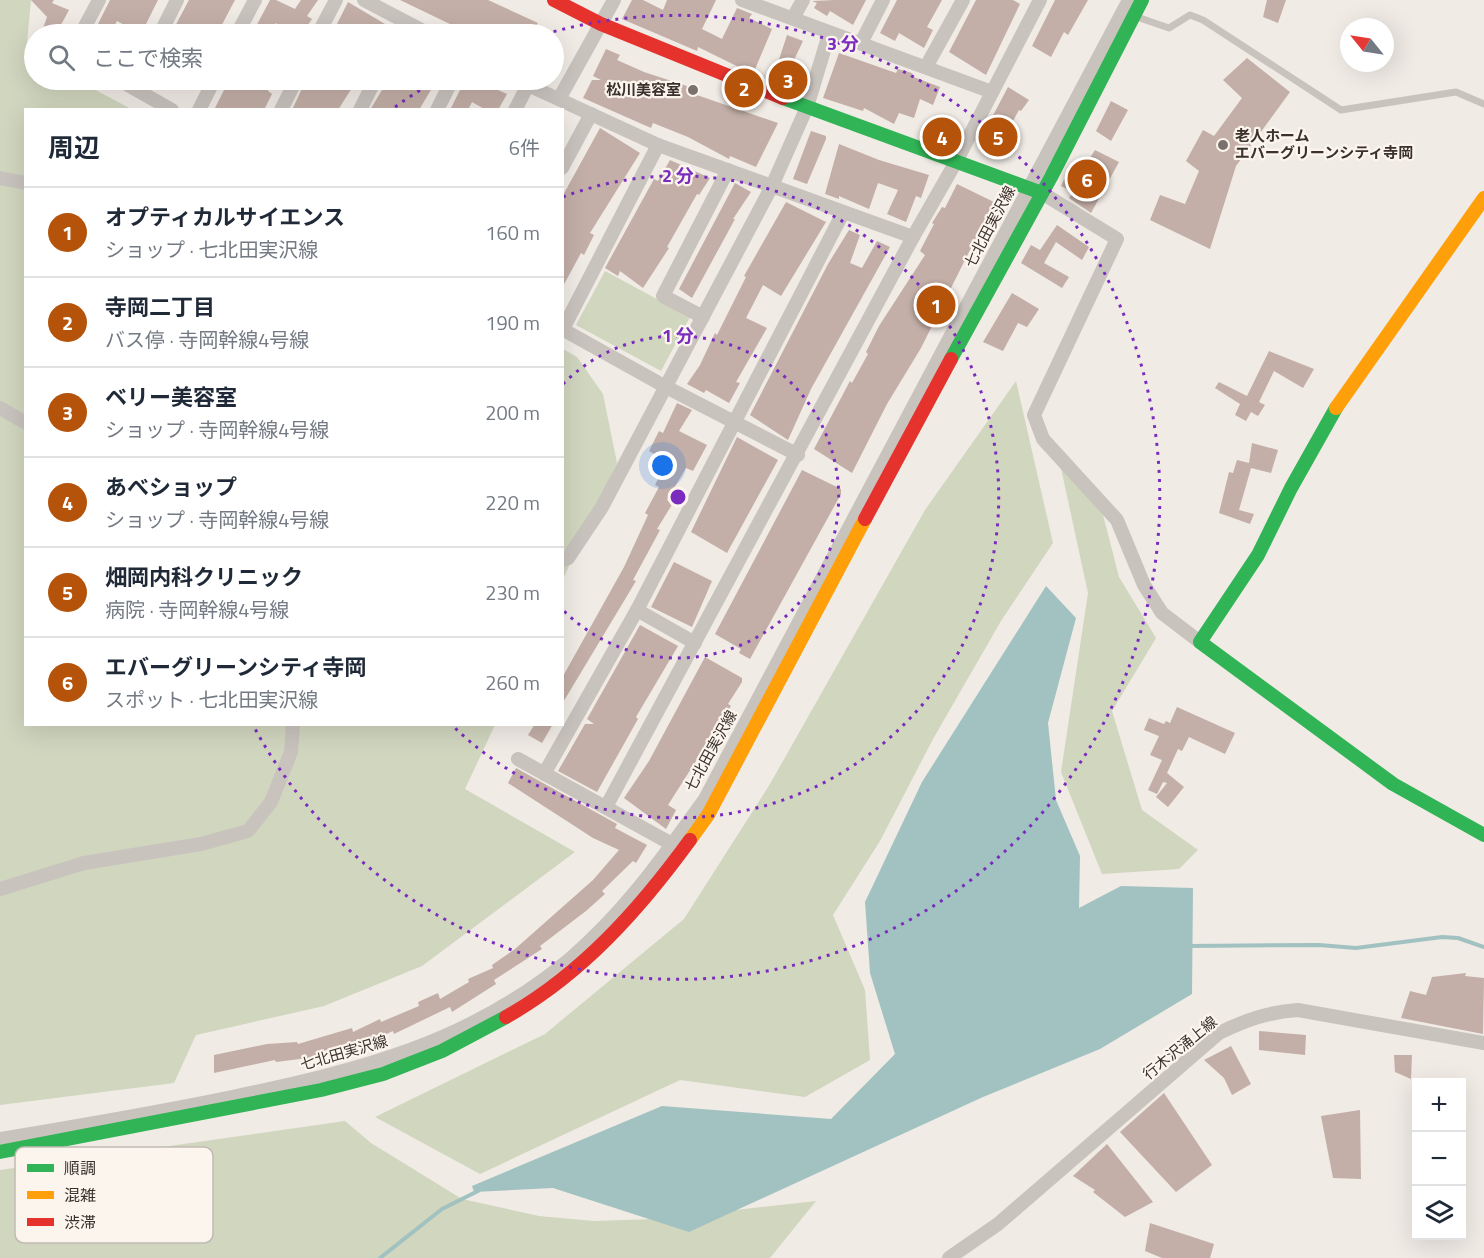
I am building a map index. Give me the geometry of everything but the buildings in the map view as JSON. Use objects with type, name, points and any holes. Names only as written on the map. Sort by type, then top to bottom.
[{"type":"street","points":[[86,24],[99,0]]},
{"type":"street","points":[[165,24],[177,0]]},
{"type":"street","points":[[242,24],[255,0]]},
{"type":"street","points":[[323,24],[336,0]]},
{"type":"street","points":[[554,0],[601,24],[807,107],[1036,190],[1118,239],[1034,415],[1043,439],[1117,520],[1144,585],[1162,613],[1393,784],[1484,835]]},
{"type":"street","points":[[560,99],[614,0]]},
{"type":"street","points":[[742,0],[829,34],[861,43],[992,92]]},
{"type":"street","points":[[793,18],[803,0]]},
{"type":"street","points":[[861,43],[883,0]]},
{"type":"street","points":[[926,67],[963,0]]},
{"type":"street","points":[[606,807],[798,455],[913,237],[957,160],[1040,0]]},
{"type":"street","name":"七北田実沢線","points":[[1036,190],[1129,0]]},
{"type":"street","points":[[26,1147],[321,1090],[383,1074],[442,1051],[509,1015],[573,972],[631,915],[678,847],[708,815],[945,369],[1036,190],[1142,0]]},
{"type":"street","points":[[371,2],[396,24]]},
{"type":"street","points":[[564,559],[568,558],[602,507],[772,186],[807,107],[829,34]]},
{"type":"street","points":[[144,90],[169,108]]},
{"type":"street","points":[[200,108],[209,90]]},
{"type":"street","points":[[282,108],[291,90]]},
{"type":"street","points":[[361,108],[370,90]]},
{"type":"street","points":[[438,108],[447,90]]},
{"type":"street","points":[[516,108],[520,90]]},
{"type":"street","points":[[540,90],[658,145],[913,237]]},
{"type":"street","points":[[564,164],[591,114]]},
{"type":"street","points":[[564,327],[658,145]]},
{"type":"street","points":[[703,317],[663,296],[728,170]]},
{"type":"street","points":[[0,178],[24,183]]},
{"type":"street","points":[[1200,642],[1258,555],[1291,488],[1331,416],[1484,198]]},
{"type":"street","points":[[544,774],[637,610],[843,213]]},
{"type":"street","points":[[564,330],[666,387],[798,455]]},
{"type":"street","points":[[0,408],[24,422]]},
{"type":"street","points":[[637,610],[695,643]]},
{"type":"street","points":[[0,889],[84,863],[201,844],[248,831],[271,801],[291,752],[293,726]]},
{"type":"street","points":[[518,759],[678,847]]},
{"type":"street","name":"七北田実沢線","points":[[0,1139],[139,1116],[322,1078],[370,1065],[452,1034],[531,988],[572,957],[632,899],[678,847]]},
{"type":"street","name":"行木沢涌上線","points":[[949,1258],[998,1224],[1219,1033],[1248,1018],[1298,1010],[1484,1043]]},
{"type":"street","points":[[0,1152],[15,1149]]},
{"type":"lane","points":[[1134,16],[1169,28],[1190,15],[1203,20],[1341,110],[1456,92],[1484,104]]},
{"type":"green space","points":[[0,0],[31,0],[29,24],[24,24],[24,90],[96,90],[129,108],[24,108],[24,726],[495,726],[465,789],[575,852],[422,966],[324,1006],[196,1035],[174,1083],[0,1105]]},
{"type":"green space","points":[[605,271],[690,317],[661,371],[576,325]]},
{"type":"green space","points":[[564,350],[577,357],[603,394],[617,463],[564,577]]},
{"type":"green space","points":[[1016,381],[1053,543],[1001,621],[933,739],[880,841],[833,915],[865,990],[870,1060],[805,1097],[680,1080],[480,1174],[375,1117],[545,1034],[684,919],[770,784],[925,510]]},
{"type":"green space","points":[[1059,459],[1102,511],[1119,577],[1156,638],[1112,711],[1142,810],[1198,850],[1179,869],[1102,874],[1061,772],[1088,593]]},
{"type":"green space","points":[[345,1121],[371,1143],[462,1199],[539,1216],[594,1221],[655,1219],[816,1201],[770,1258],[0,1258],[0,1170],[15,1168],[15,1243],[213,1243],[213,1147],[162,1147]]},
{"type":"water","points":[[1046,586],[1076,618],[1048,723],[1056,800],[1080,856],[1079,908],[1121,886],[1193,888],[1192,994],[1100,1049],[983,1097],[689,1232],[553,1188],[474,1192],[472,1186],[662,1106],[831,1119],[895,1054],[870,973],[865,902],[922,782]]},
{"type":"waterway","points":[[1188,946],[1319,945],[1356,948],[1442,937],[1458,938],[1484,947]]},
{"type":"waterway","points":[[380,1258],[442,1209],[478,1191]]},
{"type":"traffic: fast","points":[[951,359],[1051,177],[1142,0]]},
{"type":"traffic: fast","points":[[783,98],[1042,193]]},
{"type":"traffic: fast","points":[[1336,408],[1291,488],[1258,555],[1200,642],[1393,784],[1484,835]]},
{"type":"traffic: fast","points":[[26,1147],[321,1090],[383,1074],[442,1051],[506,1017]]},
{"type":"traffic: fast","points":[[0,1152],[15,1149]]},
{"type":"traffic: slow","points":[[1336,408],[1484,198]]},
{"type":"traffic: slow","points":[[690,840],[708,815],[865,519]]},
{"type":"traffic: jam","points":[[554,0],[601,24],[783,98]]},
{"type":"traffic: jam","points":[[865,519],[951,359]]},
{"type":"traffic: jam","points":[[506,1017],[560,981],[607,939],[671,866],[690,840]]},
{"type":"place","name":"ベリー美容室","points":[[788,80]]},
{"type":"place","name":"寺岡二丁目","points":[[744,88]]},
{"type":"place","name":"松川美容室","points":[[693,90]]},
{"type":"place","name":"あべショップ","points":[[942,137]]},
{"type":"place","name":"畑岡内科クリニック","points":[[998,137]]},
{"type":"place","name":"老人ホーム エバーグリーンシティ寺岡","points":[[1223,145]]},
{"type":"place","name":"エバーグリーンシティ寺岡","points":[[1087,179]]},
{"type":"place","name":"オプティカルサイエンス","points":[[936,305]]}]
